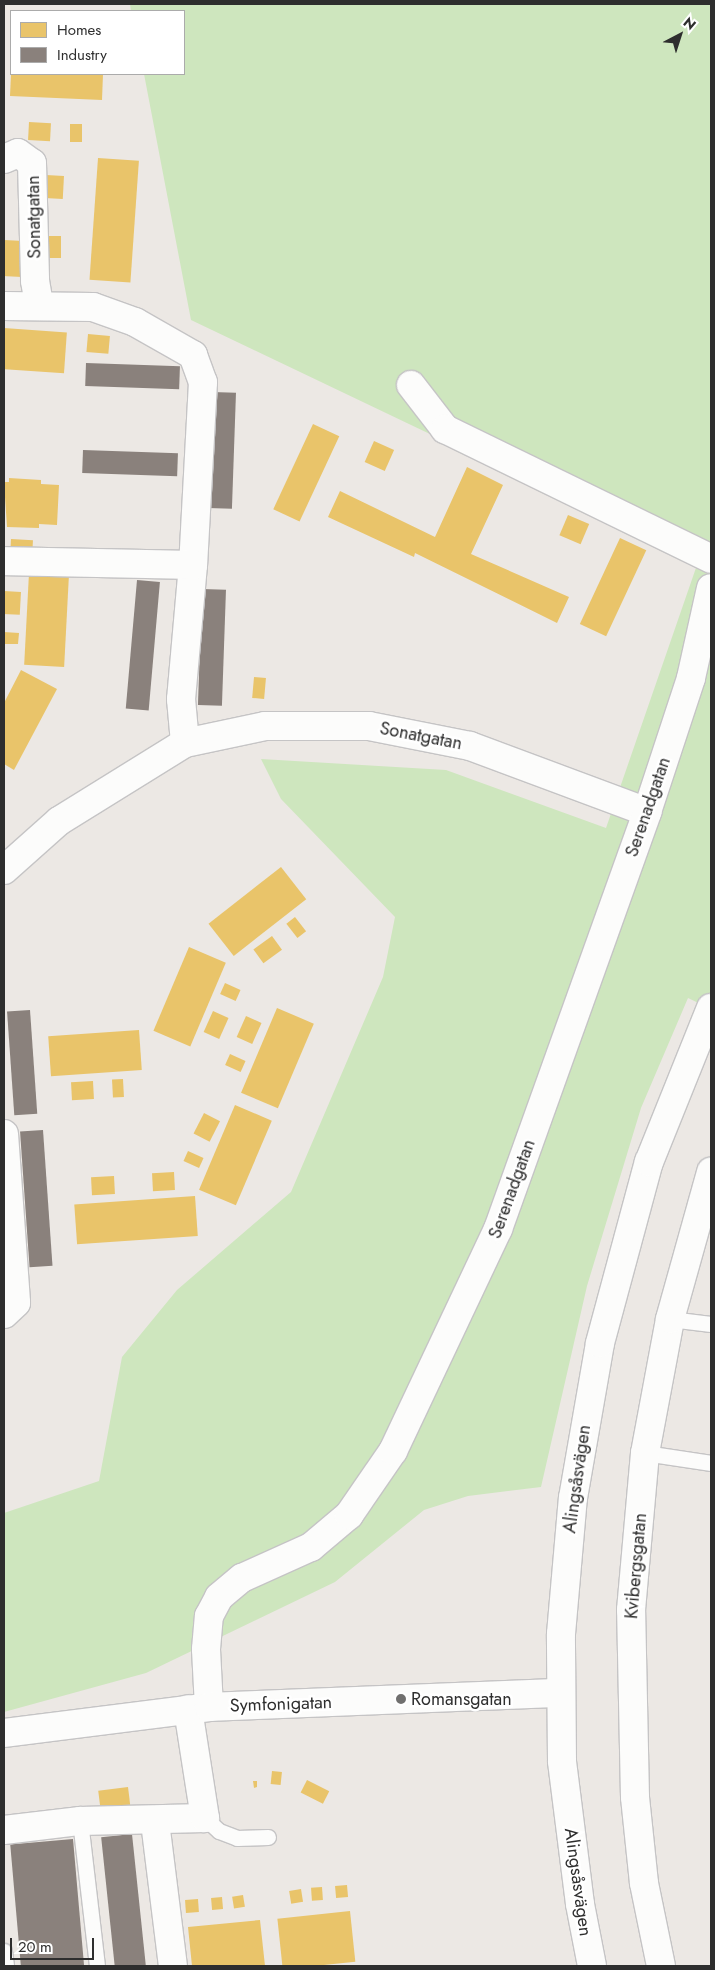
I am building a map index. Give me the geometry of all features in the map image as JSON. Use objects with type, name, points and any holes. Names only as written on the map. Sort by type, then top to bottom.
[{"type":"street","name":"Sonatgatan","points":[[4,159],[18,152],[32,163],[35,280],[39,304]]},
{"type":"street","points":[[4,306],[39,304],[93,307],[135,322],[193,355],[202,382],[193,565],[182,699],[185,743]]},
{"type":"street","points":[[411,385],[445,429],[711,558]]},
{"type":"street","points":[[4,561],[193,565]]},
{"type":"street","name":"Serenadgatan","points":[[198,1708],[209,1616],[219,1597],[242,1578],[311,1547],[350,1515],[394,1451],[498,1230],[647,812],[690,678],[711,588]]},
{"type":"street","name":"Sonatgatan","points":[[4,870],[59,821],[185,743],[265,726],[369,726],[470,746],[647,812]]},
{"type":"street","name":"Alingsåsvägen","points":[[592,1966],[580,1904],[562,1761],[560,1693],[566,1562],[579,1458],[600,1343],[649,1162],[711,1008]]},
{"type":"street","points":[[4,1134],[16,1303],[4,1314]]},
{"type":"street","name":"Kvibergsgatan","points":[[661,1966],[643,1873],[634,1797],[631,1715],[631,1610],[645,1454],[670,1319],[711,1172]]},
{"type":"street","name":"Symfonigatan","points":[[4,1733],[198,1708],[560,1693]]},
{"type":"street","points":[[4,1830],[80,1821],[155,1822],[205,1818],[198,1708]]},
{"type":"street","points":[[155,1822],[173,1966]]},
{"type":"lane","points":[[670,1319],[711,1324]]},
{"type":"lane","points":[[645,1454],[711,1463]]},
{"type":"lane","points":[[205,1818],[219,1831],[237,1838],[268,1836]]},
{"type":"lane","points":[[80,1821],[97,1966]]},
{"type":"lane","points":[[4,1951],[6,1966]]},
{"type":"green space","points":[[130,4],[711,4],[711,1009],[688,998],[641,1108],[587,1286],[541,1487],[468,1496],[424,1510],[335,1582],[146,1673],[4,1712],[4,1513],[99,1481],[122,1357],[177,1290],[291,1192],[383,977],[395,917],[281,799],[261,759],[446,770],[606,828],[698,562],[191,320],[144,75],[185,75],[185,10],[131,10]]},
{"type":"building: Homes","points":[[11,75],[103,75],[102,100],[10,96]]},
{"type":"building: Homes","points":[[29,122],[51,123],[50,141],[28,140]]},
{"type":"building: Homes","points":[[70,124],[82,124],[82,142],[70,142]]},
{"type":"building: Homes","points":[[98,158],[139,161],[130,283],[89,280]]},
{"type":"building: Homes","points":[[46,175],[64,176],[63,199],[45,198]]},
{"type":"building: Homes","points":[[43,236],[61,236],[61,258],[43,258]]},
{"type":"building: Homes","points":[[4,240],[24,241],[22,277],[4,276]]},
{"type":"building: Homes","points":[[4,328],[67,332],[64,373],[4,369]]},
{"type":"building: Homes","points":[[88,334],[110,336],[108,354],[86,352]]},
{"type":"building: Homes","points":[[313,424],[339,436],[300,521],[273,509]]},
{"type":"building: Homes","points":[[374,441],[394,450],[385,471],[365,462]]},
{"type":"building: Homes","points":[[467,467],[503,485],[471,554],[569,597],[557,623],[415,553],[414,557],[328,517],[340,491],[435,537]]},
{"type":"building: Homes","points":[[9,478],[41,480],[41,484],[59,485],[57,525],[39,524],[39,528],[7,527],[4,482],[9,482]]},
{"type":"building: Homes","points":[[568,515],[589,524],[581,544],[559,535]]},
{"type":"building: Homes","points":[[620,538],[646,550],[606,636],[580,624]]},
{"type":"building: Homes","points":[[11,539],[33,540],[32,553],[10,552]]},
{"type":"building: Homes","points":[[29,573],[69,575],[64,667],[24,665]]},
{"type":"building: Homes","points":[[4,591],[21,592],[20,615],[4,614]]},
{"type":"building: Homes","points":[[4,632],[19,633],[18,644],[4,644]]},
{"type":"building: Homes","points":[[21,670],[57,689],[14,770],[4,764],[4,703]]},
{"type":"building: Homes","points":[[254,677],[266,678],[264,699],[252,698]]},
{"type":"building: Homes","points":[[281,867],[306,899],[234,956],[209,924]]},
{"type":"building: Homes","points":[[295,917],[306,931],[297,938],[286,924]]},
{"type":"building: Homes","points":[[272,936],[282,950],[263,963],[253,950]]},
{"type":"building: Homes","points":[[189,947],[226,963],[190,1046],[153,1031]]},
{"type":"building: Homes","points":[[225,983],[241,990],[236,1001],[220,994]]},
{"type":"building: Homes","points":[[277,1008],[314,1024],[278,1108],[241,1093]]},
{"type":"building: Homes","points":[[213,1011],[229,1018],[219,1039],[204,1032]]},
{"type":"building: Homes","points":[[246,1016],[262,1023],[252,1044],[237,1037]]},
{"type":"building: Homes","points":[[139,1030],[142,1070],[51,1076],[48,1036]]},
{"type":"building: Homes","points":[[230,1054],[246,1061],[241,1072],[225,1065]]},
{"type":"building: Homes","points":[[123,1079],[124,1097],[113,1098],[112,1080]]},
{"type":"building: Homes","points":[[93,1081],[94,1099],[72,1100],[71,1082]]},
{"type":"building: Homes","points":[[235,1105],[272,1121],[236,1205],[199,1190]]},
{"type":"building: Homes","points":[[204,1113],[220,1121],[210,1142],[194,1133]]},
{"type":"building: Homes","points":[[188,1151],[204,1158],[199,1168],[184,1161]]},
{"type":"building: Homes","points":[[174,1172],[175,1190],[153,1191],[152,1173]]},
{"type":"building: Homes","points":[[114,1176],[115,1194],[92,1195],[91,1177]]},
{"type":"building: Homes","points":[[195,1196],[198,1236],[77,1244],[74,1204]]},
{"type":"building: Homes","points":[[272,1771],[282,1772],[281,1785],[271,1784]]},
{"type":"building: Homes","points":[[307,1780],[329,1791],[323,1804],[301,1792]]},
{"type":"building: Homes","points":[[253,1781],[257,1781],[257,1787],[254,1788]]},
{"type":"building: Homes","points":[[128,1787],[131,1812],[101,1815],[98,1791]]},
{"type":"building: Homes","points":[[347,1885],[348,1897],[336,1898],[335,1886]]},
{"type":"building: Homes","points":[[322,1887],[323,1900],[312,1901],[311,1888]]},
{"type":"building: Homes","points":[[301,1889],[303,1902],[291,1904],[289,1891]]},
{"type":"building: Homes","points":[[243,1895],[245,1907],[234,1909],[232,1897]]},
{"type":"building: Homes","points":[[222,1897],[223,1909],[212,1910],[211,1898]]},
{"type":"building: Homes","points":[[198,1899],[199,1912],[186,1913],[185,1900]]},
{"type":"building: Homes","points":[[350,1911],[355,1962],[315,1966],[282,1966],[277,1919]]},
{"type":"building: Homes","points":[[260,1920],[265,1966],[192,1966],[188,1927]]},
{"type":"building: Industry","points":[[86,363],[180,366],[179,389],[85,386]]},
{"type":"building: Industry","points":[[212,392],[236,393],[232,509],[208,508]]},
{"type":"building: Industry","points":[[83,450],[178,453],[177,476],[82,473]]},
{"type":"building: Industry","points":[[137,580],[160,582],[149,711],[126,709]]},
{"type":"building: Industry","points":[[202,589],[226,590],[222,706],[198,705]]},
{"type":"building: Industry","points":[[30,1010],[37,1114],[14,1115],[7,1012]]},
{"type":"building: Industry","points":[[43,1130],[52,1266],[30,1267],[20,1132]]},
{"type":"building: Industry","points":[[132,1834],[146,1966],[115,1966],[101,1837]]},
{"type":"building: Industry","points":[[73,1839],[84,1966],[21,1966],[10,1844]]},
{"type":"place","name":"Romansgatan","points":[[401,1699]]}]
